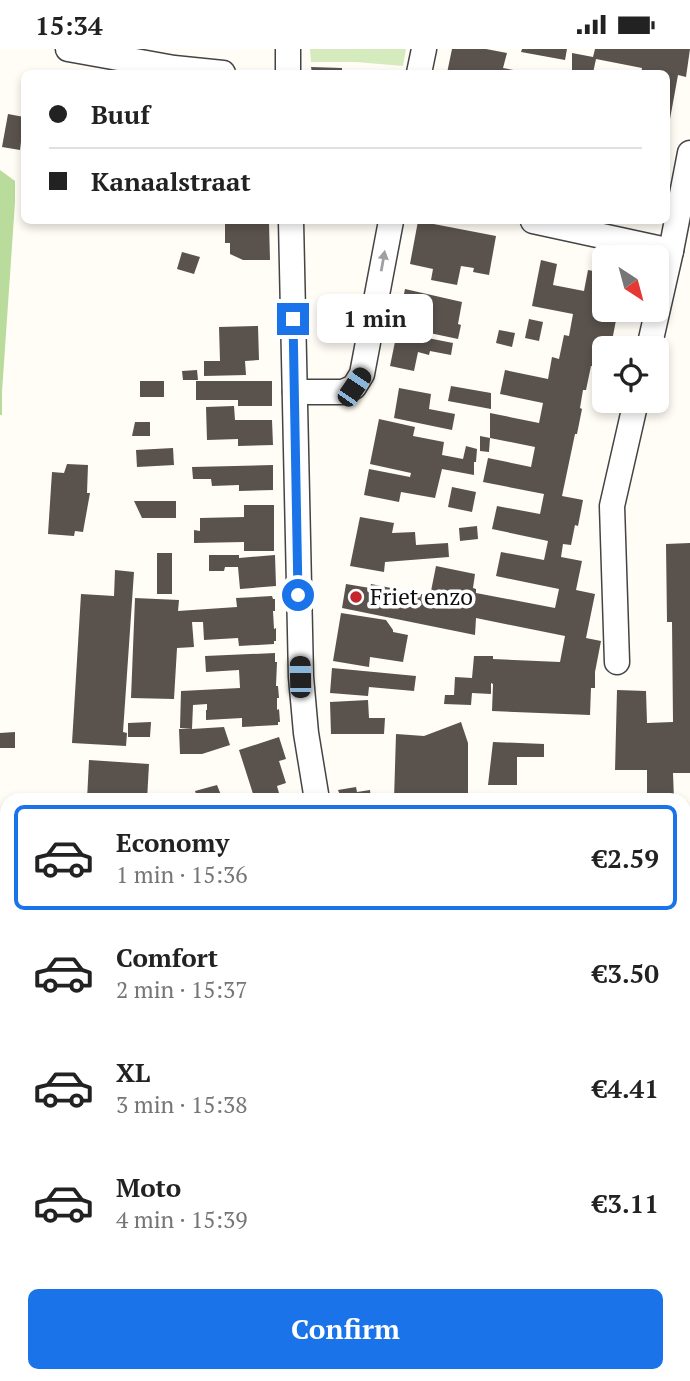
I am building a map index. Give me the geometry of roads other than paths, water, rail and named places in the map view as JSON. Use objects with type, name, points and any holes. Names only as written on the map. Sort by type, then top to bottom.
[{"type":"street","points":[[68,49],[194,70]]},
{"type":"street","points":[[288,49],[288,70]]},
{"type":"street","points":[[420,70],[424,49]]},
{"type":"street","points":[[652,336],[690,153]]},
{"type":"street","points":[[291,224],[300,677],[316,793]]},
{"type":"street","points":[[295,392],[343,392],[354,387],[362,375],[390,224]]},
{"type":"street","points":[[547,224],[671,251]]},
{"type":"street","points":[[617,662],[612,506],[633,413]]},
{"type":"place","name":"Friet enzo","points":[[356,597]]}]
